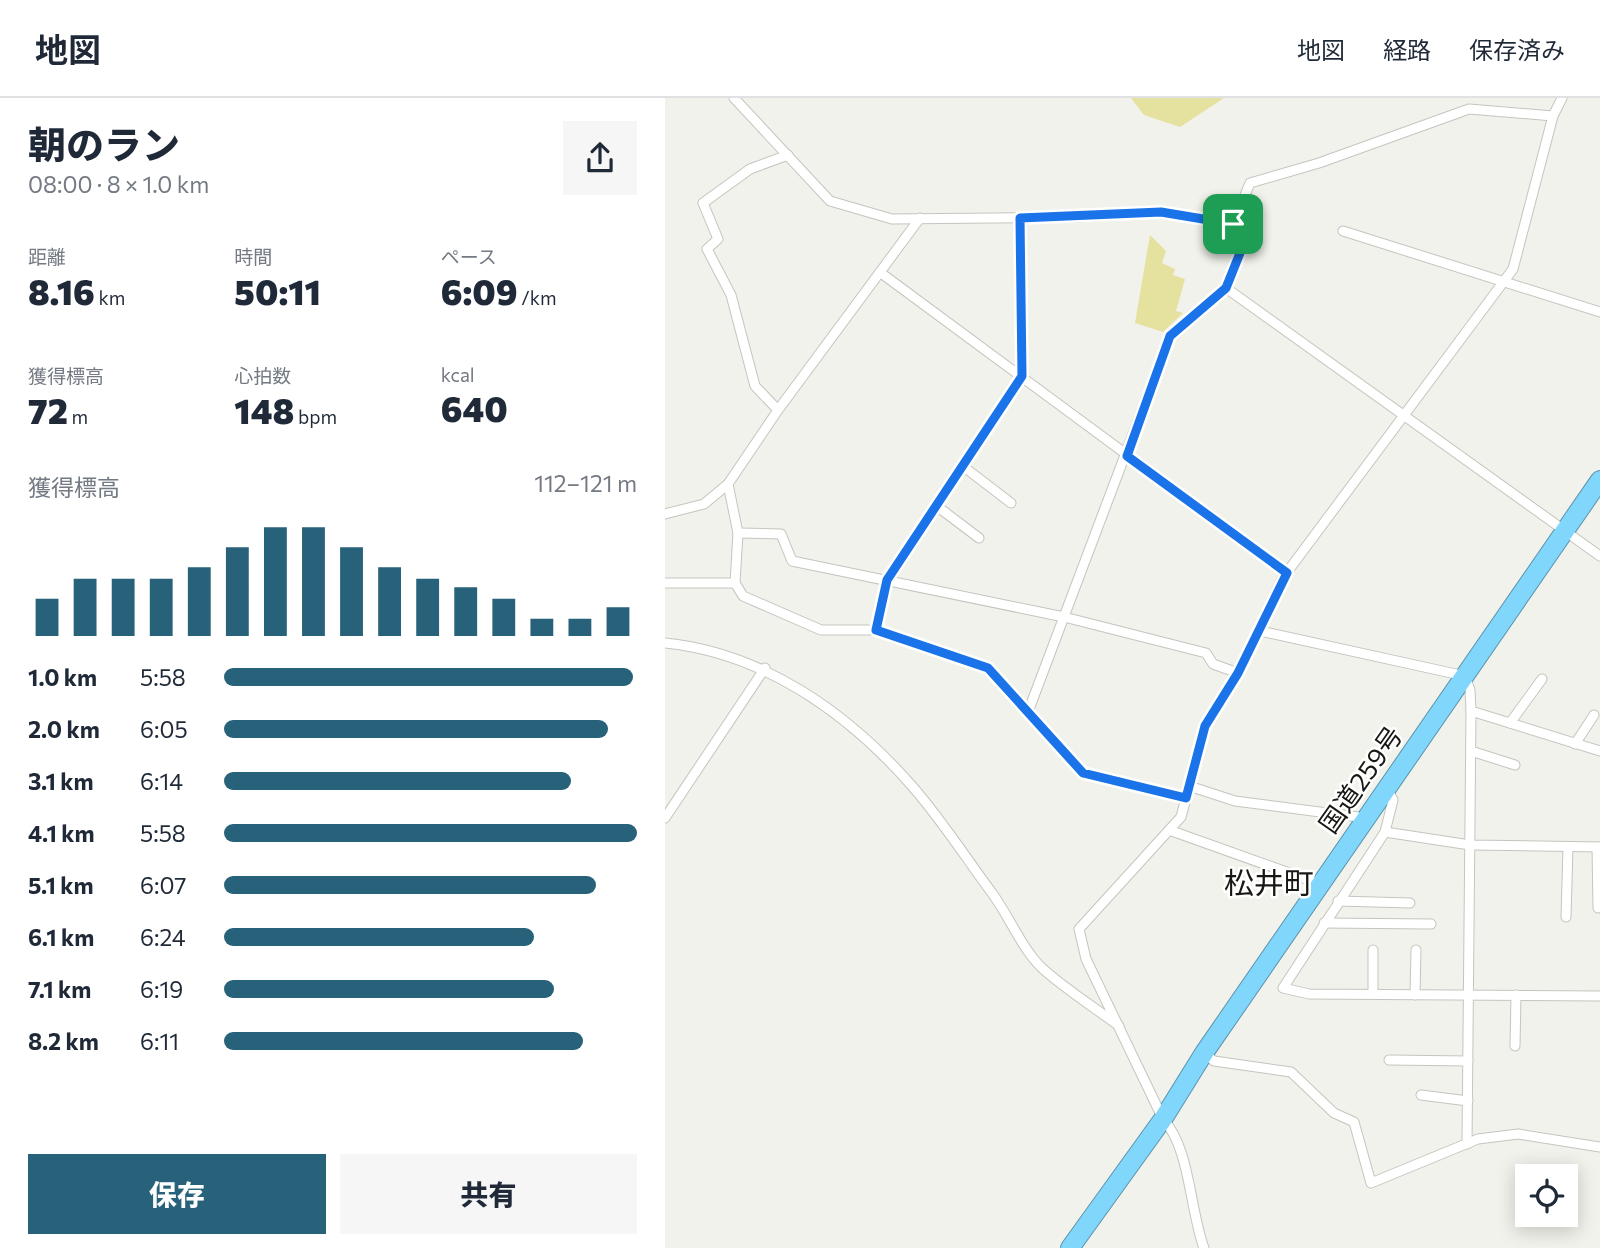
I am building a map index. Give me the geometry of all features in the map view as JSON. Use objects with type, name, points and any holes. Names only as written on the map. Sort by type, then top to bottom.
[{"type":"highway","name":"国道259号","points":[[1070,1248],[1163,1119],[1204,1053],[1600,480]]},
{"type":"street","points":[[734,98],[830,201],[892,219],[1020,218],[1161,212],[1233,224]]},
{"type":"street","points":[[1204,1248],[1184,1163],[1171,1128],[1163,1119],[1086,959],[1079,929],[1181,817],[1205,726],[1238,673],[1287,573],[1513,269],[1553,116],[1562,98]]},
{"type":"street","points":[[1028,712],[1127,456],[1170,336],[1226,288],[1242,248],[1233,224],[1250,183],[1319,163],[1469,108],[1553,116]]},
{"type":"street","points":[[778,410],[755,386],[731,295],[707,249],[718,239],[703,203],[750,169],[788,155]]},
{"type":"street","points":[[665,514],[704,504],[728,484],[778,410],[920,218]]},
{"type":"street","points":[[876,630],[887,580],[938,507],[1022,376],[1020,218]]},
{"type":"street","points":[[1343,231],[1600,312]]},
{"type":"street","points":[[881,273],[1287,573]]},
{"type":"street","points":[[1226,288],[1600,556]]},
{"type":"street","points":[[964,467],[1011,503]]},
{"type":"street","points":[[728,484],[738,533],[735,583],[743,596],[821,630],[876,630],[988,668],[1083,773],[1186,798]]},
{"type":"street","points":[[938,507],[979,538]]},
{"type":"street","points":[[738,533],[781,534],[792,561],[1064,617],[1206,653],[1213,664],[1238,673]]},
{"type":"street","points":[[665,583],[735,583]]},
{"type":"street","points":[[1260,631],[1372,659],[1465,676],[1470,690],[1471,711],[1467,1144]]},
{"type":"street","points":[[665,643],[710,650],[765,668],[825,706],[863,737],[912,786],[999,902],[1041,967],[1121,1027]]},
{"type":"street","points":[[665,818],[765,668]]},
{"type":"street","points":[[1510,723],[1542,679]]},
{"type":"street","points":[[1471,711],[1600,751]]},
{"type":"street","points":[[1575,744],[1594,715]]},
{"type":"street","points":[[1471,751],[1515,765]]},
{"type":"street","points":[[1189,786],[1235,801],[1366,818]]},
{"type":"street","points":[[1387,788],[1394,800],[1385,832],[1283,988],[1309,994],[1600,996]]},
{"type":"street","points":[[1169,830],[1320,884]]},
{"type":"street","points":[[1385,832],[1470,845],[1599,847],[1598,908]]},
{"type":"street","points":[[1566,917],[1568,847]]},
{"type":"street","points":[[1338,901],[1411,903]]},
{"type":"street","points":[[1324,923],[1431,924]]},
{"type":"street","points":[[1373,950],[1373,994]]},
{"type":"street","points":[[1415,995],[1416,950]]},
{"type":"street","points":[[1515,1046],[1516,995]]},
{"type":"street","points":[[1204,1053],[1214,1061],[1296,1075],[1334,1113],[1355,1122],[1371,1183],[1478,1139],[1518,1135],[1600,1147]]},
{"type":"street","points":[[1389,1060],[1468,1061]]},
{"type":"street","points":[[1421,1095],[1468,1101]]},
{"type":"shaded area","points":[[1131,98],[1224,98],[1180,127],[1144,115]]},
{"type":"shaded area","points":[[1150,235],[1166,251],[1162,263],[1175,269],[1173,275],[1185,279],[1176,311],[1183,313],[1163,332],[1135,323]]},
{"type":"district","name":"松井町","points":[[1269,884]]},
{"type":"route","points":[[1161,212],[1233,224],[1242,248],[1226,288],[1170,336],[1127,456],[1287,573],[1238,673],[1205,726],[1186,798],[1083,773],[988,668],[876,630],[887,580],[938,507],[1022,376],[1020,218],[1161,212]]}]
